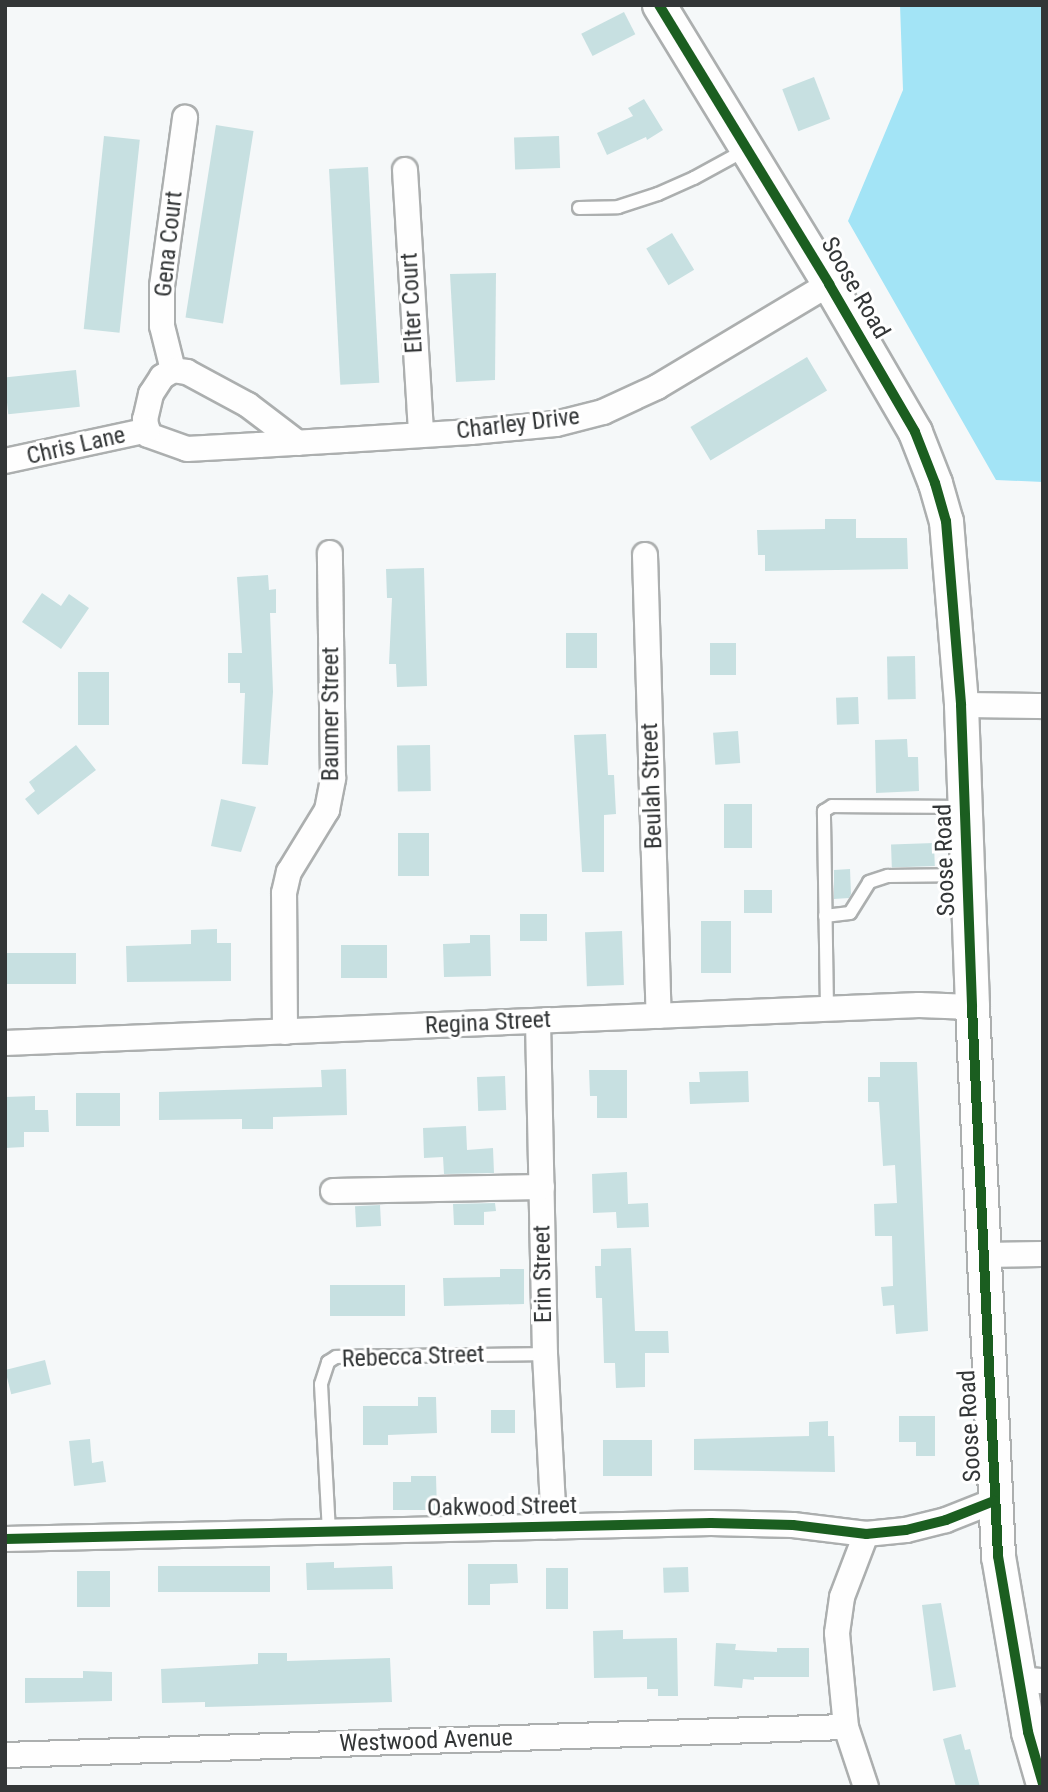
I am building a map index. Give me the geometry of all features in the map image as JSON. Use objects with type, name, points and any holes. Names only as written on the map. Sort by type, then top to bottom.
[{"type":"street","name":"Soose Road","points":[[659,5],[830,284],[915,432],[935,483],[951,562],[961,705],[972,1007],[998,1556],[1030,1680],[1043,1784]]},
{"type":"street","name":"Gena Court","points":[[173,370],[162,327],[162,286],[186,118]]},
{"type":"street","name":"Elter Court","points":[[405,170],[421,435]]},
{"type":"street","name":"Charley Drive","points":[[148,430],[148,435],[187,449],[556,424],[603,412],[657,387],[830,284]]},
{"type":"street","points":[[148,430],[145,419],[151,394],[162,377],[173,370],[187,372],[226,392],[298,443]]},
{"type":"street","name":"Chris Lane","points":[[5,461],[148,430]]},
{"type":"street","name":"Baumer Street","points":[[285,1032],[284,893],[289,872],[327,810],[333,778],[330,553]]},
{"type":"street","name":"Beulah Street","points":[[645,555],[659,1016]]},
{"type":"street","points":[[961,705],[1043,706]]},
{"type":"street","name":"Regina Street","points":[[5,1043],[827,1009],[972,1007]]},
{"type":"street","name":"Erin Street","points":[[538,1021],[545,1354],[554,1527]]},
{"type":"street","points":[[333,1191],[542,1187]]},
{"type":"street","points":[[983,1255],[1043,1255]]},
{"type":"street","name":"Oakwood Street","points":[[5,1539],[780,1525],[866,1534],[906,1530],[946,1520],[994,1502]]},
{"type":"street","points":[[866,1534],[838,1618],[846,1727],[866,1787]]},
{"type":"street","name":"Westwood Avenue","points":[[5,1755],[846,1727]]},
{"type":"lane","points":[[579,208],[618,207],[658,194],[694,178],[747,148]]},
{"type":"lane","points":[[827,1009],[824,811],[832,806],[965,807]]},
{"type":"lane","points":[[825,916],[850,913],[869,882],[888,876],[967,875]]},
{"type":"lane","name":"Rebecca Street","points":[[329,1532],[321,1384],[328,1362],[336,1357],[545,1354]]},
{"type":"shaded area","points":[[900,5],[1043,5],[1043,482],[996,480],[848,221],[903,90]]},
{"type":"building","points":[[624,12],[635,34],[593,56],[581,34]]},
{"type":"building","points":[[814,77],[830,119],[798,131],[782,89]]},
{"type":"building","points":[[644,99],[663,130],[647,140],[646,137],[607,155],[597,133],[633,116],[628,108]]},
{"type":"building","points":[[216,125],[254,131],[223,324],[185,318]]},
{"type":"building","points":[[104,136],[140,140],[120,333],[84,329]]},
{"type":"building","points":[[559,136],[560,168],[515,170],[514,138]]},
{"type":"building","points":[[368,167],[379,383],[340,385],[329,169]]},
{"type":"building","points":[[672,233],[694,270],[668,285],[646,248]]},
{"type":"building","points":[[496,273],[495,380],[456,382],[450,274]]},
{"type":"building","points":[[807,357],[827,390],[711,460],[690,427]]},
{"type":"building","points":[[76,370],[80,407],[8,414],[5,377]]},
{"type":"building","points":[[825,519],[856,519],[856,538],[907,538],[908,569],[765,571],[765,555],[758,555],[757,530],[825,529]]},
{"type":"building","points":[[424,568],[427,686],[397,687],[396,664],[389,664],[392,598],[387,598],[386,569]]},
{"type":"building","points":[[268,575],[269,590],[276,589],[276,613],[270,613],[273,692],[268,765],[242,764],[245,693],[240,693],[240,683],[228,683],[228,653],[242,653],[237,577]]},
{"type":"building","points":[[42,593],[61,606],[69,594],[89,608],[61,649],[22,622]]},
{"type":"building","points":[[566,633],[597,633],[597,668],[566,668]]},
{"type":"building","points":[[710,643],[736,643],[736,675],[710,675]]},
{"type":"building","points":[[887,656],[915,656],[916,699],[888,699]]},
{"type":"building","points":[[78,672],[109,672],[109,725],[78,725]]},
{"type":"building","points":[[858,697],[859,724],[837,725],[836,698]]},
{"type":"building","points":[[738,731],[740,763],[715,765],[713,733]]},
{"type":"building","points":[[606,734],[608,775],[614,775],[616,814],[604,815],[604,872],[582,872],[574,735]]},
{"type":"building","points":[[907,739],[908,757],[918,757],[919,791],[876,793],[875,740]]},
{"type":"building","points":[[76,745],[96,770],[38,815],[25,799],[35,791],[29,782]]},
{"type":"building","points":[[430,745],[431,791],[398,792],[397,746]]},
{"type":"building","points":[[221,799],[256,807],[241,852],[211,846]]},
{"type":"building","points":[[724,804],[752,804],[752,848],[724,848]]},
{"type":"building","points":[[398,833],[429,833],[429,876],[398,876]]},
{"type":"building","points":[[934,843],[935,866],[892,867],[891,845]]},
{"type":"building","points":[[850,869],[849,898],[834,899],[834,870]]},
{"type":"building","points":[[744,890],[772,890],[772,913],[744,913]]},
{"type":"building","points":[[520,914],[547,914],[547,941],[520,941]]},
{"type":"building","points":[[701,921],[731,921],[731,973],[701,973]]},
{"type":"building","points":[[217,929],[217,943],[231,943],[231,981],[127,982],[126,946],[191,944],[191,930]]},
{"type":"building","points":[[622,931],[624,985],[587,986],[585,932]]},
{"type":"building","points":[[470,935],[490,935],[491,976],[444,977],[443,944],[470,943]]},
{"type":"building","points":[[341,945],[387,945],[387,978],[341,978]]},
{"type":"building","points":[[5,953],[76,953],[76,984],[5,984]]},
{"type":"building","points":[[880,1062],[917,1062],[928,1331],[896,1334],[894,1305],[883,1306],[881,1287],[893,1286],[892,1236],[875,1236],[874,1204],[897,1203],[895,1165],[883,1166],[879,1102],[868,1102],[868,1077],[880,1077]]},
{"type":"building","points":[[346,1069],[347,1115],[273,1117],[273,1129],[242,1129],[242,1119],[159,1120],[159,1092],[322,1087],[321,1070]]},
{"type":"building","points":[[589,1070],[627,1070],[627,1118],[597,1118],[597,1096],[590,1096]]},
{"type":"building","points":[[748,1071],[749,1102],[690,1104],[689,1082],[700,1082],[699,1072]]},
{"type":"building","points":[[505,1076],[506,1110],[478,1111],[477,1077]]},
{"type":"building","points":[[76,1093],[120,1093],[120,1126],[76,1126]]},
{"type":"building","points":[[35,1096],[35,1110],[48,1110],[49,1132],[24,1132],[24,1147],[5,1148],[5,1097]]},
{"type":"building","points":[[466,1126],[467,1150],[493,1148],[494,1173],[444,1174],[443,1157],[424,1158],[423,1128]]},
{"type":"building","points":[[627,1172],[628,1204],[648,1203],[649,1227],[617,1228],[616,1212],[593,1213],[592,1174]]},
{"type":"building","points":[[495,1203],[496,1211],[484,1212],[484,1225],[454,1225],[453,1204]]},
{"type":"building","points":[[380,1205],[381,1226],[356,1227],[355,1206]]},
{"type":"building","points":[[631,1248],[635,1331],[668,1331],[669,1353],[645,1353],[645,1387],[616,1388],[615,1363],[604,1363],[602,1298],[596,1298],[595,1266],[601,1266],[601,1249]]},
{"type":"building","points":[[500,1269],[524,1269],[524,1304],[444,1306],[443,1278],[500,1277]]},
{"type":"building","points":[[330,1285],[405,1285],[405,1316],[330,1316]]},
{"type":"building","points":[[45,1360],[51,1384],[11,1394],[5,1370]]},
{"type":"building","points":[[418,1397],[436,1397],[437,1433],[388,1435],[388,1445],[363,1445],[363,1406],[418,1406]]},
{"type":"building","points":[[491,1410],[515,1410],[515,1433],[491,1433]]},
{"type":"building","points":[[899,1416],[935,1416],[935,1456],[916,1456],[916,1442],[899,1442]]},
{"type":"building","points":[[828,1421],[828,1436],[834,1436],[835,1472],[694,1470],[694,1439],[809,1436],[809,1422]]},
{"type":"building","points":[[90,1439],[92,1463],[103,1461],[106,1482],[74,1486],[69,1441]]},
{"type":"building","points":[[603,1440],[652,1440],[652,1476],[603,1476]]},
{"type":"building","points":[[411,1476],[436,1476],[437,1510],[393,1510],[393,1482],[411,1482]]},
{"type":"building","points":[[334,1562],[334,1568],[392,1566],[393,1589],[307,1590],[306,1563]]},
{"type":"building","points":[[468,1564],[517,1564],[518,1583],[490,1584],[490,1605],[468,1605]]},
{"type":"building","points":[[158,1566],[270,1566],[270,1592],[158,1592]]},
{"type":"building","points":[[688,1567],[689,1592],[664,1593],[663,1568]]},
{"type":"building","points":[[546,1568],[568,1568],[568,1609],[546,1609]]},
{"type":"building","points":[[77,1571],[110,1571],[110,1607],[77,1607]]},
{"type":"building","points":[[941,1603],[956,1687],[933,1691],[922,1605]]},
{"type":"building","points":[[623,1630],[623,1639],[677,1638],[678,1696],[658,1696],[658,1689],[647,1689],[647,1677],[594,1678],[593,1631]]},
{"type":"building","points":[[716,1643],[736,1644],[735,1650],[777,1652],[777,1648],[809,1648],[809,1677],[754,1677],[754,1680],[743,1679],[742,1688],[714,1686]]},
{"type":"building","points":[[258,1653],[287,1653],[287,1661],[390,1658],[392,1702],[205,1707],[205,1702],[162,1703],[161,1669],[258,1664]]},
{"type":"building","points":[[83,1671],[112,1672],[112,1701],[25,1703],[25,1678],[83,1678]]},
{"type":"building","points":[[961,1734],[965,1750],[970,1749],[980,1787],[956,1787],[943,1739]]},
{"type":"cycle path","points":[[659,5],[829,284],[915,432],[935,483],[946,521],[961,705],[972,1007],[998,1556],[1028,1732],[1043,1784]]},
{"type":"cycle path","points":[[5,1539],[711,1523],[793,1525],[866,1534],[906,1530],[946,1520],[994,1501]]}]
